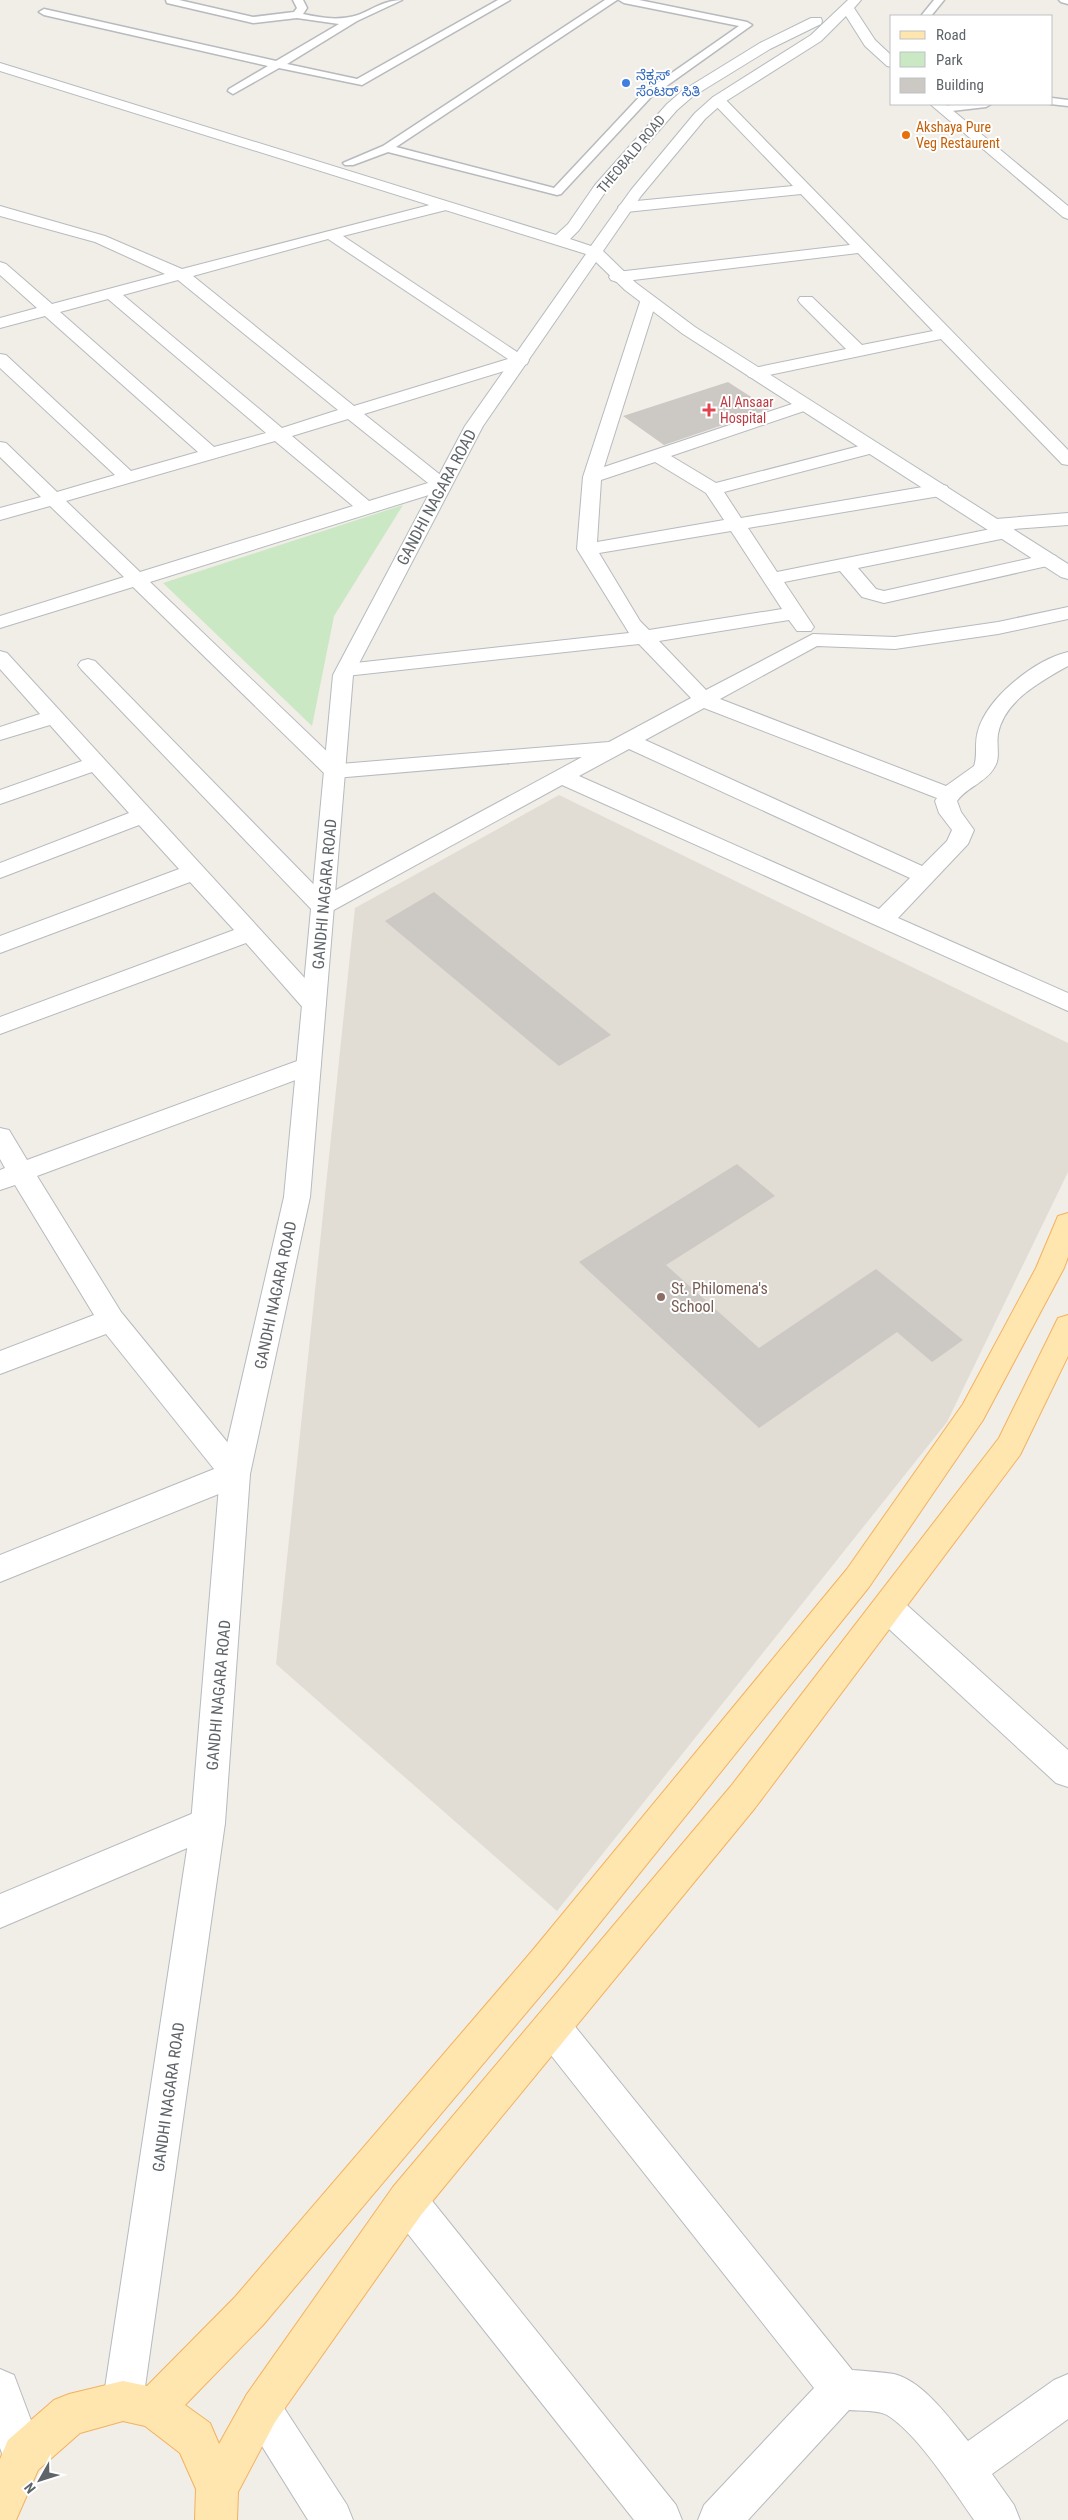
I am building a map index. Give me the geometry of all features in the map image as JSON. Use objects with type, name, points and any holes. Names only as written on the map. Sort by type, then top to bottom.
[{"type":"main road","points":[[0,2507],[23,2455],[69,2415],[139,2405],[249,2311],[539,1970],[858,1578],[973,1412],[1050,1268],[1068,1223]]},
{"type":"main road","points":[[216,2504],[261,2408],[407,2201],[743,1797],[1010,1446],[1068,1326]]},
{"type":"main road","points":[[139,2405],[194,2438],[216,2504]]},
{"type":"street","name":"THEOBALD ROAD","points":[[558,242],[574,227],[659,101],[687,94],[765,46],[851,4]]},
{"type":"street","name":"THEOBALD ROAD","points":[[600,244],[626,207],[700,116],[718,100],[816,38],[851,4]]},
{"type":"street","points":[[851,4],[870,43],[890,61]]},
{"type":"street","points":[[0,53],[349,163],[463,196]]},
{"type":"street","points":[[0,67],[558,242],[600,244]]},
{"type":"street","points":[[718,100],[1068,460]]},
{"type":"street","points":[[940,106],[1062,203],[1068,214]]},
{"type":"street","points":[[626,207],[804,189]]},
{"type":"street","points":[[0,323],[330,234],[445,206]]},
{"type":"street","points":[[0,211],[100,240],[182,275],[441,485]]},
{"type":"street","points":[[555,221],[574,227],[600,244],[617,277],[648,302],[804,405],[1001,528],[1068,573]]},
{"type":"street","points":[[330,234],[521,360]]},
{"type":"street","name":"GANDHI NAGARA ROAD","points":[[139,2405],[208,1823],[235,1474],[297,1197],[343,675],[441,485],[474,426],[600,244]]},
{"type":"street","points":[[617,277],[862,248]]},
{"type":"street","points":[[0,267],[210,453]]},
{"type":"street","points":[[111,293],[367,509]]},
{"type":"street","points":[[806,300],[858,351]]},
{"type":"street","points":[[648,302],[592,477],[587,549],[632,624],[704,701],[948,795]]},
{"type":"street","points":[[755,373],[945,333]]},
{"type":"street","points":[[0,359],[127,477]]},
{"type":"street","points":[[0,514],[280,434],[521,360]]},
{"type":"street","points":[[592,477],[804,405]]},
{"type":"street","points":[[0,447],[335,771],[624,744],[925,876]]},
{"type":"street","points":[[713,490],[871,448]]},
{"type":"street","points":[[657,455],[713,490],[813,640]]},
{"type":"street","points":[[0,622],[441,485]]},
{"type":"street","points":[[587,549],[940,490]]},
{"type":"street","points":[[772,580],[845,565],[1001,528],[1068,520]]},
{"type":"street","points":[[845,565],[869,593],[884,597],[1049,560]]},
{"type":"street","points":[[346,670],[644,637],[795,613]]},
{"type":"street","points":[[88,665],[322,907],[704,701],[813,640],[895,643],[998,628],[1068,613]]},
{"type":"street","points":[[882,920],[957,844],[963,830],[947,807],[946,801],[948,795],[961,784],[980,773],[985,767],[988,731],[1002,704],[1019,687],[1068,658]]},
{"type":"street","points":[[4,667],[54,717],[314,1004]]},
{"type":"street","points":[[0,734],[54,717]]},
{"type":"street","points":[[0,797],[96,763]]},
{"type":"street","points":[[562,777],[1068,1003]]},
{"type":"street","points":[[0,871],[144,816]]},
{"type":"street","points":[[0,945],[194,872]]},
{"type":"street","points":[[0,1026],[250,933]]},
{"type":"street","points":[[11,1176],[308,1066]]},
{"type":"street","points":[[0,1138],[11,1176],[111,1320],[235,1474],[0,1569]]},
{"type":"street","points":[[0,1363],[111,1320]]},
{"type":"street","points":[[888,1608],[1068,1772]]},
{"type":"street","points":[[0,1911],[208,1823]]},
{"type":"street","points":[[552,2027],[841,2389],[895,2394],[925,2421],[964,2469],[999,2520]]},
{"type":"street","points":[[407,2201],[661,2520]]},
{"type":"street","points":[[0,2389],[23,2455]]},
{"type":"street","points":[[719,2520],[841,2389]]},
{"type":"street","points":[[964,2469],[1068,2394]]},
{"type":"street","points":[[261,2408],[332,2520]]},
{"type":"lane","points":[[297,15],[302,8],[298,0]]},
{"type":"lane","points":[[233,91],[352,21],[397,0]]},
{"type":"lane","points":[[44,12],[358,83],[505,0]]},
{"type":"lane","points":[[349,163],[387,148],[612,0]]},
{"type":"lane","points":[[387,148],[557,192],[747,25],[624,0]]},
{"type":"lane","points":[[927,15],[939,0]]},
{"type":"lane","points":[[1064,0],[1068,2]]},
{"type":"lane","points":[[170,1],[253,20],[297,15],[319,21],[352,21]]},
{"type":"lane","points":[[1053,101],[1068,103]]},
{"type":"lane","points":[[940,106],[963,105]]},
{"type":"shaded area","name":"St. Philomena's School","points":[[559,795],[1068,1043],[1068,1172],[947,1422],[557,1911],[276,1664],[355,908]]},
{"type":"green space","points":[[403,505],[334,616],[312,726],[163,583]]},
{"type":"building","points":[[728,382],[770,409],[664,445],[623,416]]},
{"type":"building","points":[[434,892],[611,1035],[559,1066],[385,921]]},
{"type":"building","points":[[737,1164],[775,1196],[666,1265],[759,1348],[876,1269],[963,1340],[932,1362],[897,1332],[759,1428],[579,1262]]},
{"type":"place","name":"ನೆಕ್ಸಸ್ ಸೆಂಟರ್ ಸಿತಿ","points":[[626,83]]},
{"type":"place","name":"Akshaya Pure Veg Restaurent","points":[[906,135]]},
{"type":"place","name":"Al Ansaar Hospital","points":[[709,410]]},
{"type":"place","name":"St. Philomena's School","points":[[661,1297]]}]
